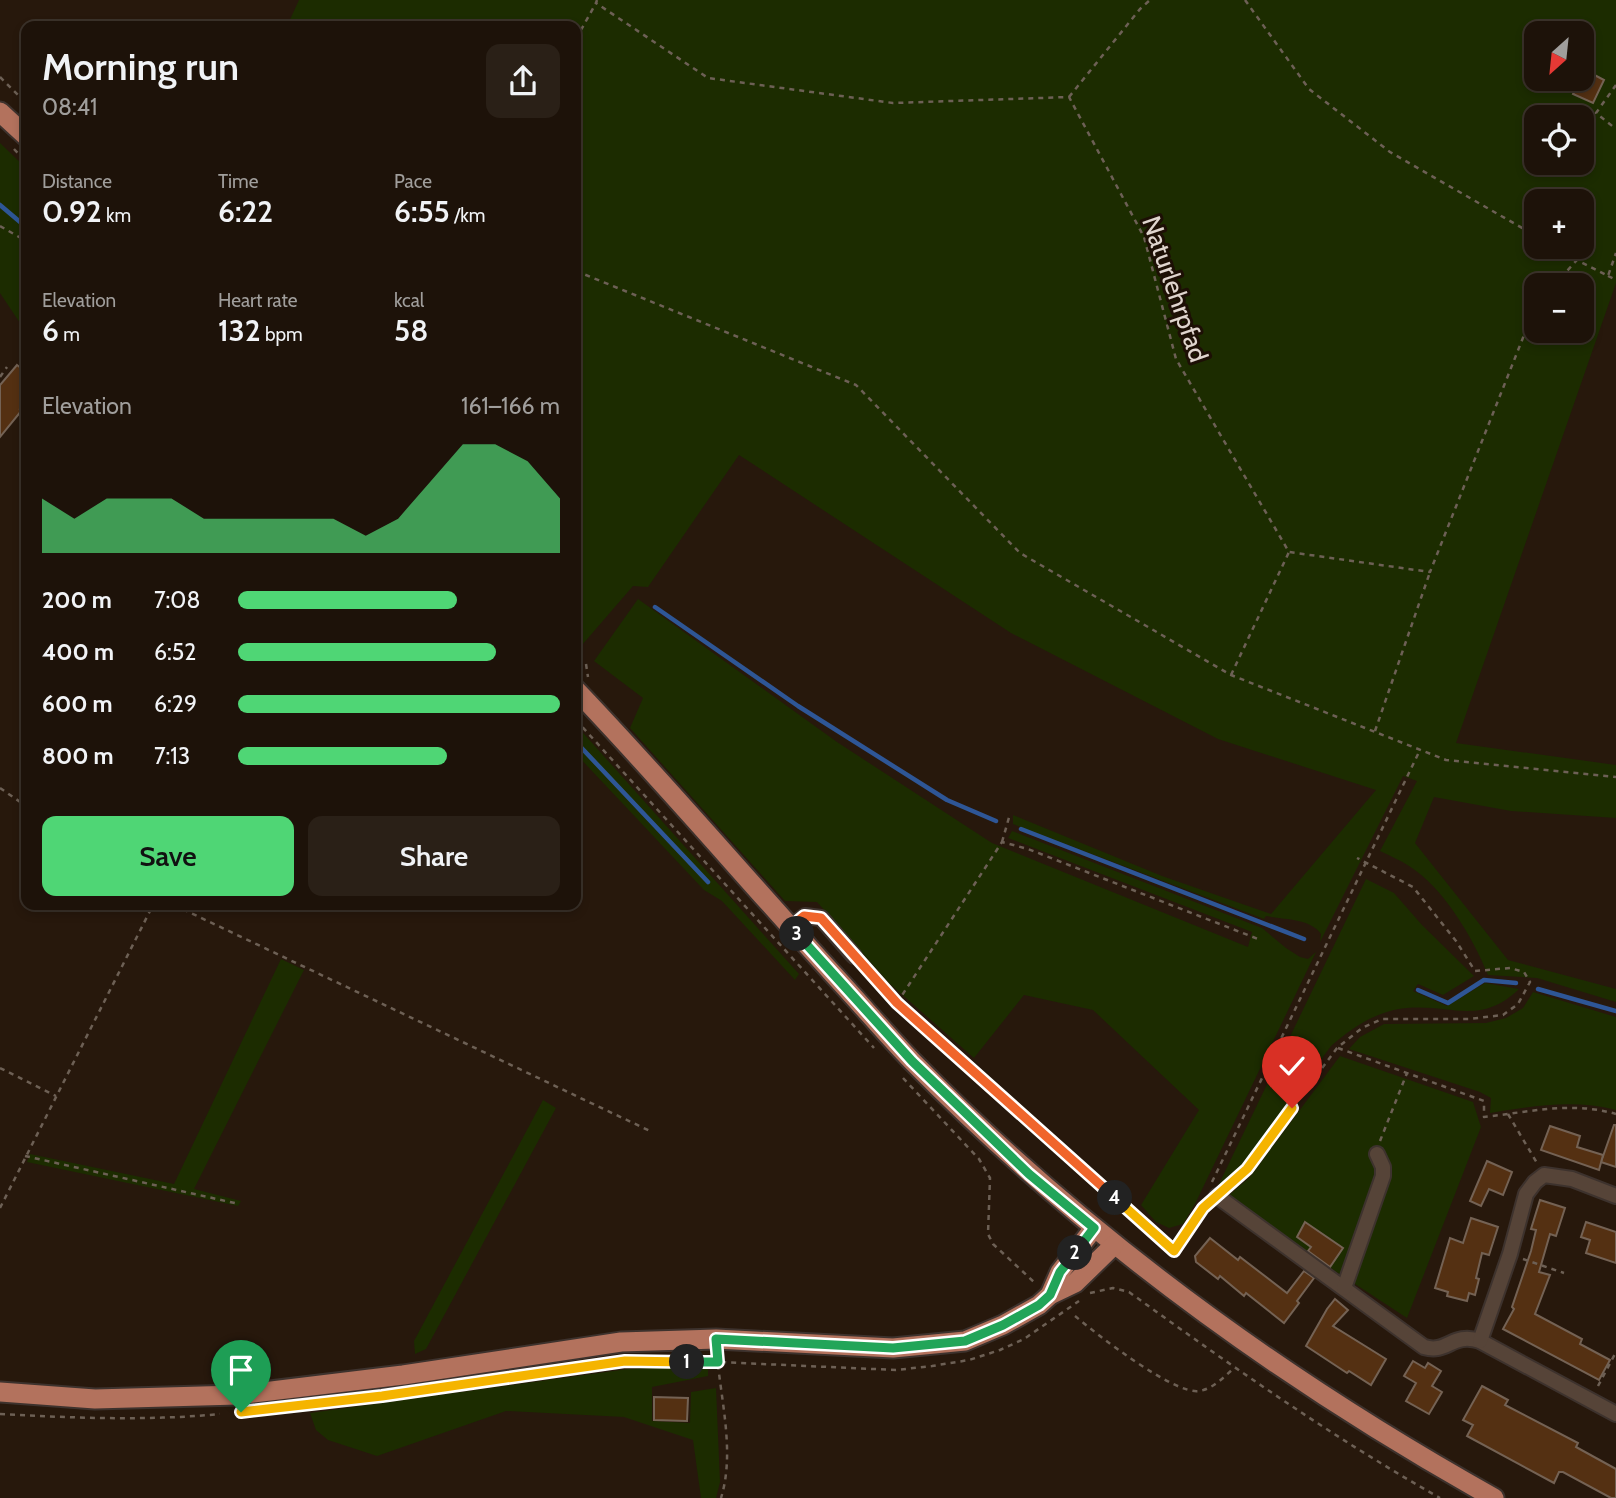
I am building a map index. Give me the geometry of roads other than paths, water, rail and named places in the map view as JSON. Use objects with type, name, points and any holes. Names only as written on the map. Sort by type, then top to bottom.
[{"type":"main road","points":[[0,112],[21,131]]},
{"type":"main road","points":[[581,696],[912,1061],[1029,1174],[1114,1245],[1194,1307],[1265,1357],[1440,1468],[1494,1498]]},
{"type":"main road","points":[[1050,1295],[1060,1272],[1094,1228]]},
{"type":"main road","points":[[0,1392],[95,1399],[237,1395],[403,1375],[621,1342],[716,1339],[893,1348],[965,1341],[1015,1318],[1039,1305],[1050,1295],[1075,1283],[1114,1245]]},
{"type":"street","points":[[791,927],[804,916],[821,918],[855,956]]},
{"type":"street","points":[[1343,1288],[1383,1176],[1383,1167],[1377,1154]]},
{"type":"street","points":[[1480,1342],[1510,1254],[1526,1194],[1540,1178],[1572,1179],[1616,1196]]},
{"type":"street","points":[[1217,1196],[1424,1347],[1439,1348],[1463,1338],[1480,1342],[1616,1415]]},
{"type":"waterway","points":[[0,205],[21,223]]},
{"type":"waterway","points":[[655,607],[798,706],[947,800],[996,821]]},
{"type":"waterway","points":[[581,747],[708,882]]},
{"type":"waterway","points":[[1021,829],[1304,939]]},
{"type":"waterway","points":[[1418,990],[1448,1003],[1484,980],[1516,983]]},
{"type":"waterway","points":[[1538,989],[1616,1011]]}]
